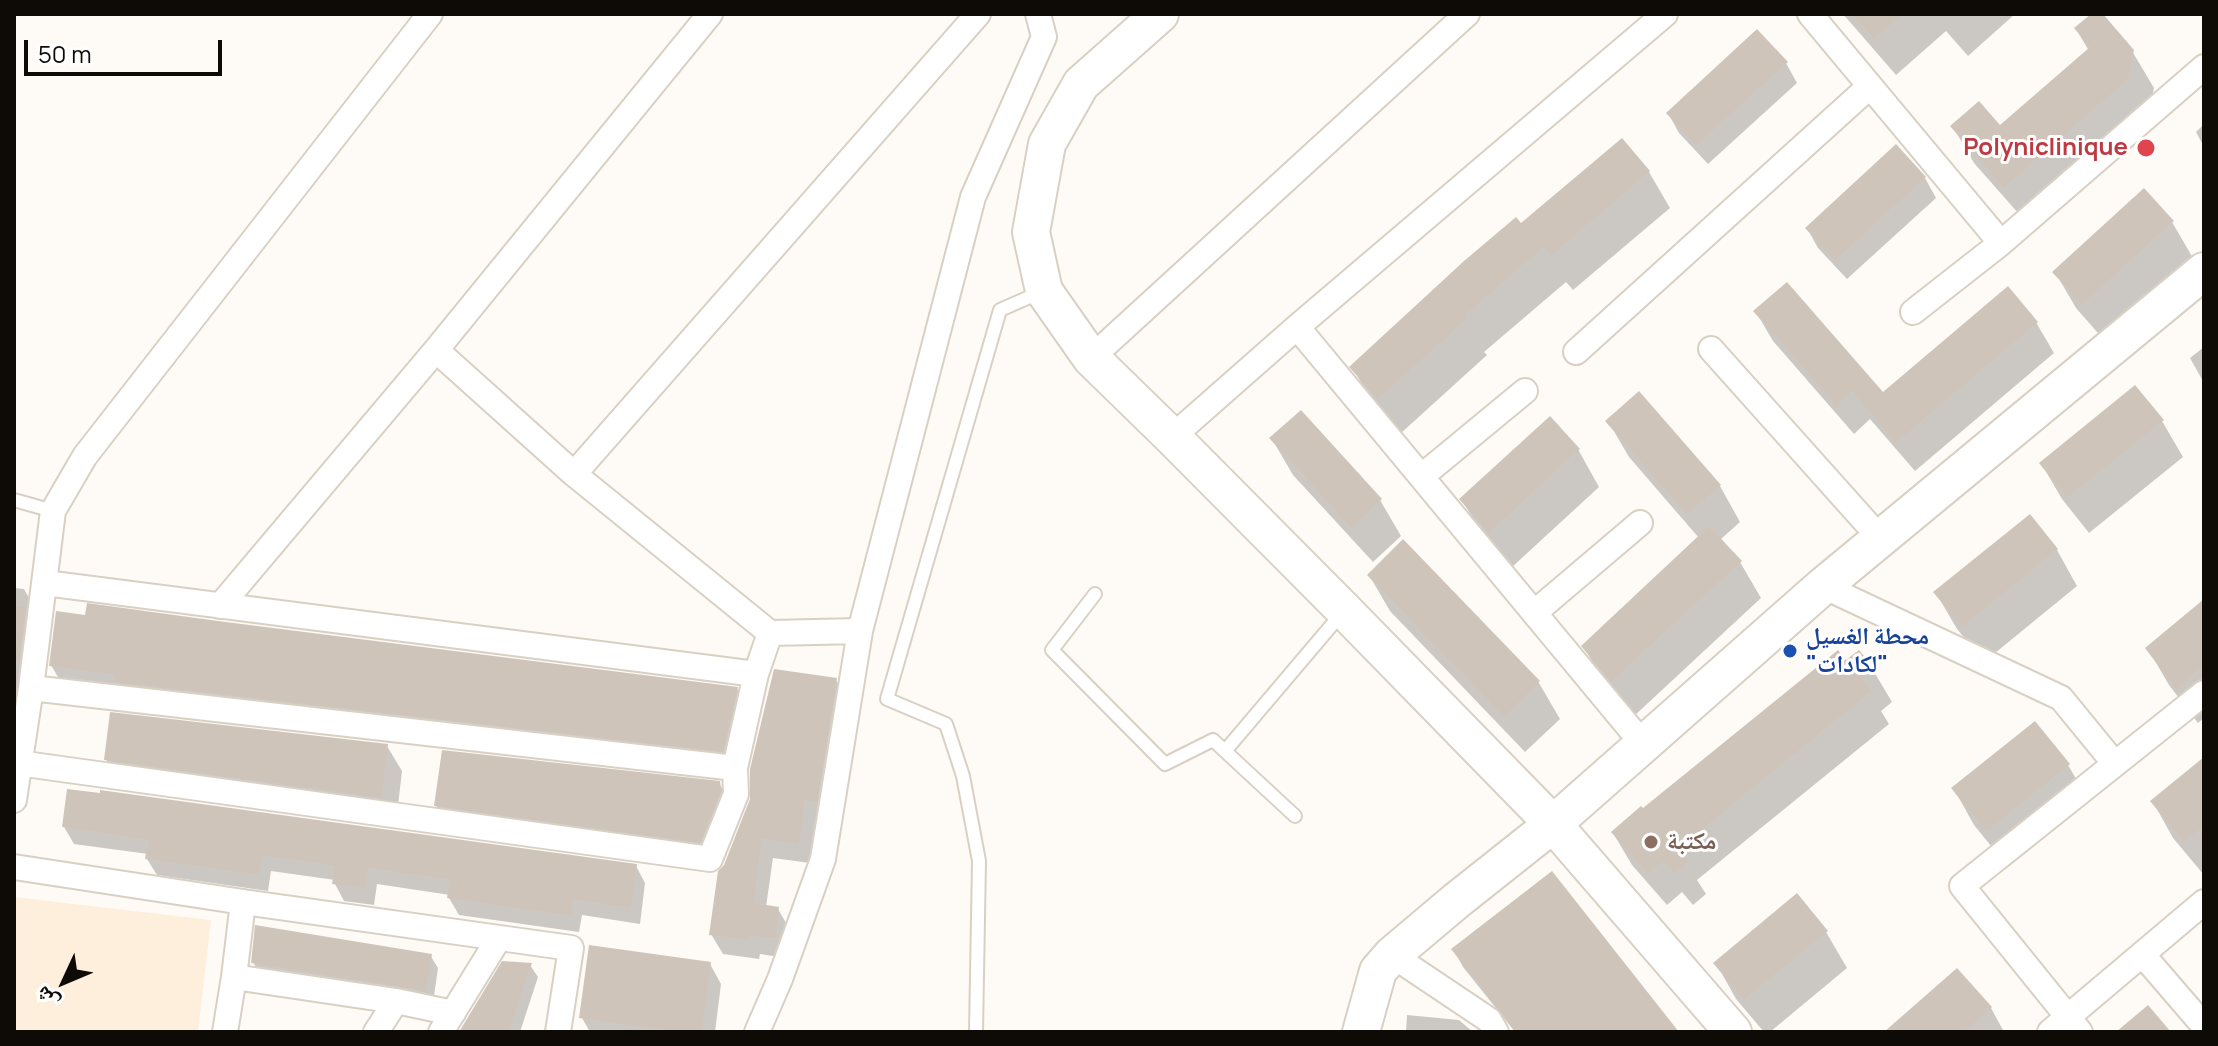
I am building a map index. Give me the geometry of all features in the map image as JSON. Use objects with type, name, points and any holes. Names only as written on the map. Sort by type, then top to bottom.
[{"type":"street","points":[[14,800],[53,511],[85,456],[430,14]]},
{"type":"street","points":[[220,606],[436,350],[710,14]]},
{"type":"street","points":[[574,474],[978,14]]},
{"type":"street","points":[[757,1032],[780,979],[823,859],[860,631],[973,197],[1044,37],[1038,14]]},
{"type":"street","points":[[1160,14],[1081,84],[1047,144],[1031,232],[1044,291],[1091,358],[1553,824],[1733,1032]]},
{"type":"street","points":[[1091,358],[1467,14]]},
{"type":"street","points":[[1172,437],[1665,14]]},
{"type":"street","points":[[1810,14],[2001,243]]},
{"type":"street","points":[[1913,312],[2001,243],[2204,67]]},
{"type":"street","points":[[1576,352],[1870,86]]},
{"type":"street","points":[[1361,1032],[1378,971],[1392,955],[1553,824],[1823,586],[2204,271]]},
{"type":"street","points":[[1297,327],[1643,744]]},
{"type":"street","points":[[1711,349],[1880,538]]},
{"type":"street","points":[[436,350],[574,474],[770,633],[860,631]]},
{"type":"street","points":[[1422,476],[1525,391]]},
{"type":"street","points":[[1534,613],[1640,523]]},
{"type":"street","points":[[45,583],[756,674]]},
{"type":"street","points":[[1823,586],[2061,698],[2115,764]]},
{"type":"street","points":[[18,763],[710,859],[736,794],[735,768],[756,674],[770,633]]},
{"type":"street","points":[[31,688],[735,768]]},
{"type":"street","points":[[2204,693],[1962,886],[2066,1027],[2142,954],[2204,902]]},
{"type":"street","points":[[14,867],[571,948],[558,1032]]},
{"type":"street","points":[[225,1032],[243,902]]},
{"type":"street","points":[[234,977],[396,1001],[447,1023],[499,938]]},
{"type":"street","points":[[2142,954],[2204,1026]]},
{"type":"street","points":[[1392,955],[1489,1020],[1496,1032]]},
{"type":"street","points":[[376,1032],[396,1001]]},
{"type":"lane","points":[[976,1032],[979,861],[963,776],[946,724],[887,699],[1000,310],[1044,291]]},
{"type":"lane","points":[[14,500],[53,511]]},
{"type":"lane","points":[[1095,594],[1052,650],[1165,764],[1213,740],[1295,816]]},
{"type":"lane","points":[[1225,751],[1344,610]]},
{"type":"shaded area","points":[[14,897],[211,920],[198,1032],[14,1032]]},
{"type":"building","points":[[1851,14],[1903,14],[1874,40]]},
{"type":"building","points":[[2091,14],[2103,14],[2134,50],[2128,79],[2004,188],[1950,126],[1979,101],[2000,125],[2090,47],[2074,28]]},
{"type":"building","points":[[1757,29],[1788,62],[1696,146],[1666,113]]},
{"type":"building","points":[[1622,138],[1650,171],[1551,256],[1544,247],[1465,315],[1468,318],[1378,399],[1349,367],[1516,217],[1521,223]]},
{"type":"building","points":[[1896,144],[1926,177],[1835,261],[1805,228]]},
{"type":"building","points":[[2144,188],[2174,221],[2082,305],[2052,272]]},
{"type":"building","points":[[1787,282],[1883,392],[2008,286],[2038,322],[1896,443],[1852,391],[1836,405],[1753,311]]},
{"type":"building","points":[[2135,385],[2164,420],[2067,498],[2039,463]]},
{"type":"building","points":[[1639,391],[1721,485],[1687,515],[1605,421]]},
{"type":"building","points":[[1301,410],[1382,499],[1351,528],[1269,438]]},
{"type":"building","points":[[1550,416],[1580,449],[1489,533],[1459,499]]},
{"type":"building","points":[[2030,514],[2058,549],[1962,627],[1933,592]]},
{"type":"building","points":[[1709,526],[1742,561],[1611,682],[1581,646]]},
{"type":"building","points":[[1403,539],[1540,681],[1504,717],[1367,575]]},
{"type":"building","points":[[2204,599],[2204,665],[2176,689],[2145,648]]},
{"type":"building","points":[[87,603],[738,687],[723,752],[114,682],[115,675],[49,666],[56,611],[85,615]]},
{"type":"building","points":[[14,605],[26,607],[19,662],[14,661]]},
{"type":"building","points":[[1838,650],[1846,660],[1859,650],[1875,669],[1862,679],[1872,691],[1678,849],[1689,861],[1674,874],[1663,862],[1648,874],[1611,832]]},
{"type":"building","points":[[774,669],[837,678],[817,802],[805,800],[799,844],[762,839],[754,903],[779,907],[775,939],[749,935],[748,940],[709,935],[718,871],[724,865],[750,799],[750,769]]},
{"type":"building","points":[[110,712],[388,744],[382,798],[104,760]]},
{"type":"building","points":[[2035,721],[2070,764],[1986,832],[1951,788]]},
{"type":"building","points":[[442,750],[720,781],[721,791],[700,843],[434,806]]},
{"type":"building","points":[[2204,757],[2204,826],[2184,842],[2150,801]]},
{"type":"building","points":[[67,789],[100,793],[100,790],[637,864],[631,908],[573,900],[571,916],[447,898],[450,880],[368,868],[365,889],[332,884],[335,866],[262,855],[259,875],[145,859],[148,840],[62,827]]},
{"type":"building","points":[[1552,871],[1679,1032],[1516,1032],[1451,949]]},
{"type":"building","points":[[1797,893],[1828,931],[1744,1000],[1713,963]]},
{"type":"building","points":[[255,925],[432,954],[426,991],[251,963]]},
{"type":"building","points":[[589,945],[711,962],[702,1032],[679,1032],[579,1018]]},
{"type":"building","points":[[502,961],[532,963],[509,1032],[459,1032]]},
{"type":"building","points":[[1957,968],[1992,1007],[1964,1032],[1884,1032]]},
{"type":"building","points":[[2148,1005],[2171,1032],[2116,1032]]},
{"type":"place","name":"Polyniclinique","points":[[2146,148]]},
{"type":"place","name":"محطة الغسيل \"لكادات\"","points":[[1790,651]]},
{"type":"place","name":"مكتبة","points":[[1651,842]]}]
